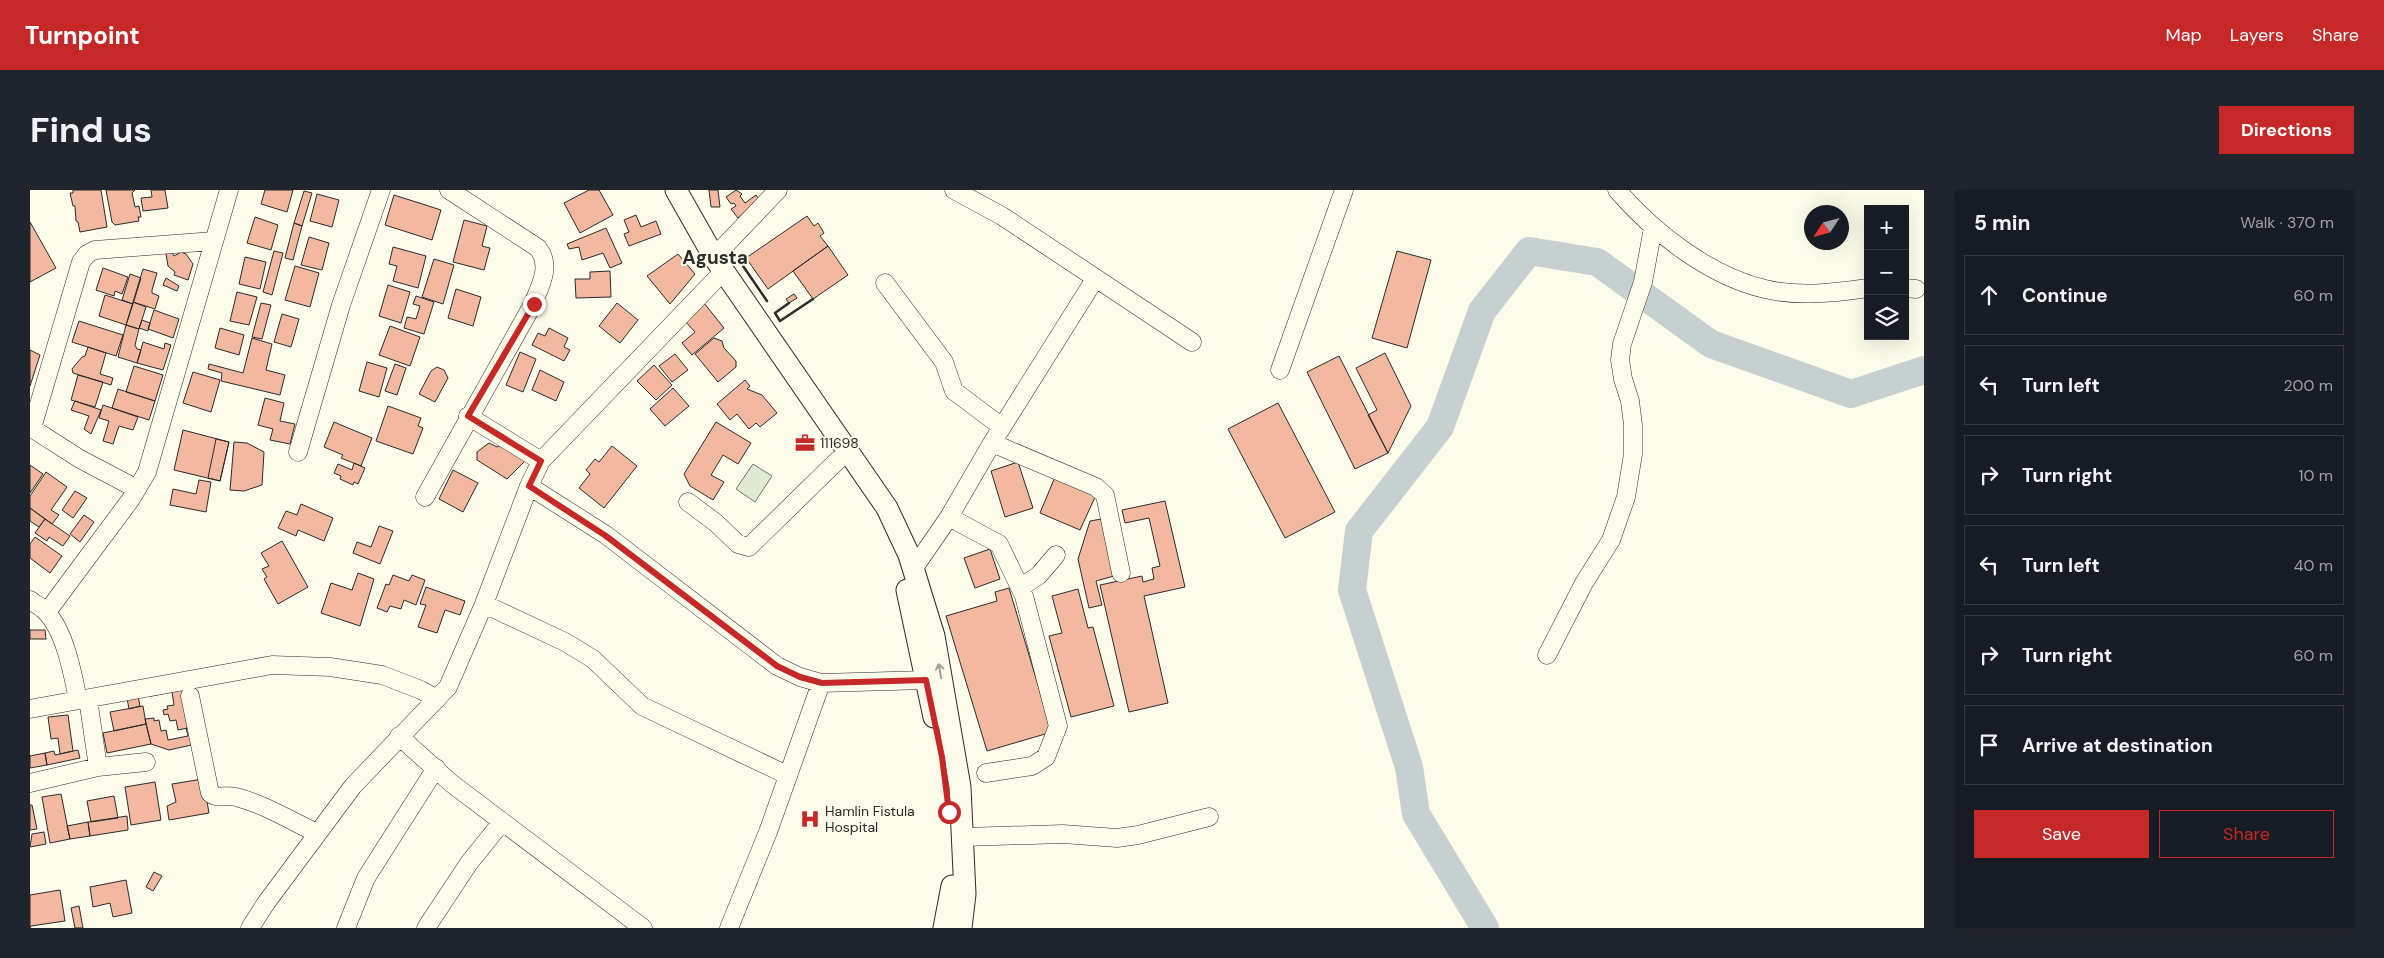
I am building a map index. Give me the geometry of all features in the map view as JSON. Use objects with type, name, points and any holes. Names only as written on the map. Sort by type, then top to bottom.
[{"type":"main road","points":[[667,190],[874,514],[899,564],[907,591],[942,757],[950,821],[953,864],[952,895],[944,928]]},
{"type":"main road","points":[[676,190],[715,267],[887,508],[914,568],[934,636],[960,787],[964,837],[965,894],[961,928]]},
{"type":"street","points":[[47,612],[138,490],[147,472],[229,190]]},
{"type":"street","points":[[298,452],[341,305],[381,190]]},
{"type":"street","points":[[425,497],[468,416],[534,304],[545,273],[543,255],[538,248],[449,190]]},
{"type":"street","points":[[250,928],[317,833],[353,786],[399,736],[448,688],[484,604],[529,486],[541,461],[715,267],[778,190]]},
{"type":"street","points":[[954,190],[1002,216],[1192,342]]},
{"type":"street","points":[[1280,370],[1344,190]]},
{"type":"street","points":[[1617,190],[1653,228],[1686,251],[1726,274],[1764,289],[1791,292],[1836,293],[1864,289]]},
{"type":"street","points":[[1546,655],[1584,583],[1611,540],[1626,497],[1633,454],[1632,425],[1630,400],[1622,379],[1620,360],[1643,282],[1653,228]]},
{"type":"street","points":[[138,490],[80,459],[31,428],[82,262],[87,254],[95,250],[214,241]]},
{"type":"street","points":[[914,568],[949,517],[992,443],[1095,279]]},
{"type":"street","points":[[885,283],[944,362],[954,391],[1002,427]]},
{"type":"street","points":[[468,416],[541,461]]},
{"type":"street","points":[[992,443],[1096,487],[1105,495],[1121,573]]},
{"type":"street","points":[[688,502],[716,522],[738,544],[749,547],[838,460]]},
{"type":"street","points":[[529,486],[606,536],[777,666],[800,677],[822,683],[926,680]]},
{"type":"street","points":[[949,517],[999,544],[1020,588],[1058,726],[1046,757],[1032,766],[986,773]]},
{"type":"street","points":[[1020,588],[1039,575],[1056,555]]},
{"type":"street","points":[[30,600],[47,612],[57,630],[83,700],[98,767]]},
{"type":"street","points":[[484,604],[565,642],[593,659],[642,706],[787,775]]},
{"type":"street","points":[[30,709],[272,665],[300,664],[382,675],[421,690],[437,699]]},
{"type":"street","points":[[729,928],[768,832],[787,775],[822,683]]},
{"type":"street","points":[[190,696],[210,793],[218,797],[235,796],[317,833]]},
{"type":"street","points":[[399,736],[451,783],[643,928]]},
{"type":"street","points":[[30,783],[98,767],[146,762]]},
{"type":"street","points":[[346,928],[366,878],[436,768]]},
{"type":"street","points":[[964,837],[1063,834],[1117,838],[1138,835],[1209,816]]},
{"type":"street","points":[[426,928],[469,863],[502,822]]},
{"type":"green space","points":[[753,464],[772,476],[755,502],[736,489]]},
{"type":"building","points":[[73,190],[101,190],[107,227],[80,232],[78,222],[76,221],[75,206],[73,206],[70,193],[73,193]]},
{"type":"building","points":[[106,190],[135,190],[132,193],[135,207],[139,206],[141,217],[138,217],[139,221],[115,225],[112,222]]},
{"type":"building","points":[[151,190],[165,190],[168,208],[143,211],[141,198],[152,197]]},
{"type":"building","points":[[265,190],[293,190],[287,212],[261,204]]},
{"type":"building","points":[[589,190],[599,190],[613,215],[580,233],[564,203]]},
{"type":"building","points":[[709,190],[718,190],[720,207],[711,207]]},
{"type":"building","points":[[736,190],[742,194],[740,196],[745,203],[756,195],[760,200],[738,218],[731,209],[736,206],[734,203],[731,204],[726,197]]},
{"type":"building","points":[[304,191],[312,193],[302,226],[294,223]]},
{"type":"building","points":[[317,194],[339,200],[332,227],[310,221]]},
{"type":"building","points":[[394,195],[441,210],[432,240],[385,225]]},
{"type":"building","points":[[636,215],[641,227],[656,221],[661,234],[629,246],[624,234],[629,232],[624,220]]},
{"type":"building","points":[[807,216],[814,226],[818,223],[824,233],[820,236],[828,246],[768,289],[746,258]]},
{"type":"building","points":[[255,217],[278,225],[271,250],[247,243]]},
{"type":"building","points":[[464,220],[487,226],[482,246],[490,248],[484,270],[453,262]]},
{"type":"building","points":[[30,222],[56,268],[30,282]]},
{"type":"building","points":[[294,223],[302,226],[293,260],[285,258]]},
{"type":"building","points":[[606,228],[622,263],[610,268],[603,253],[582,260],[579,247],[569,249],[567,244]]},
{"type":"building","points":[[309,237],[329,243],[322,270],[301,265]]},
{"type":"building","points":[[828,246],[848,275],[813,299],[793,271]]},
{"type":"building","points":[[393,247],[426,256],[418,288],[393,281],[397,266],[389,264]]},
{"type":"building","points":[[171,251],[174,256],[181,252],[186,254],[193,264],[188,280],[174,275],[175,272],[168,266],[166,254]]},
{"type":"building","points":[[274,251],[283,253],[272,295],[263,292]]},
{"type":"building","points":[[1397,251],[1431,260],[1407,348],[1372,338]]},
{"type":"building","points":[[678,254],[695,274],[670,304],[647,276]]},
{"type":"building","points":[[245,257],[266,262],[260,289],[239,284]]},
{"type":"building","points":[[434,259],[454,265],[443,304],[422,297]]},
{"type":"building","points":[[295,266],[319,273],[310,307],[285,300]]},
{"type":"building","points":[[103,268],[128,277],[122,294],[115,291],[114,296],[96,290]]},
{"type":"building","points":[[143,269],[157,273],[152,290],[152,293],[159,296],[155,309],[133,302]]},
{"type":"building","points":[[610,271],[611,297],[576,298],[575,279],[590,279],[590,272]]},
{"type":"building","points":[[130,274],[141,278],[133,304],[122,300]]},
{"type":"building","points":[[166,278],[179,286],[177,291],[163,285]]},
{"type":"building","points":[[388,285],[410,292],[401,323],[379,316]]},
{"type":"building","points":[[456,289],[481,297],[473,326],[448,318]]},
{"type":"building","points":[[237,292],[257,297],[249,325],[230,321]]},
{"type":"building","points":[[794,294],[797,298],[789,303],[786,299]]},
{"type":"building","points":[[105,295],[133,304],[126,325],[99,316]]},
{"type":"building","points":[[416,296],[434,302],[424,334],[404,328],[407,317],[416,319],[420,306],[413,304]]},
{"type":"building","points":[[133,302],[146,307],[139,329],[126,325]]},
{"type":"building","points":[[261,303],[271,305],[262,339],[252,337]]},
{"type":"building","points":[[617,303],[638,320],[620,343],[599,326]]},
{"type":"building","points":[[704,303],[724,328],[692,355],[682,343],[695,332],[684,320]]},
{"type":"building","points":[[154,310],[179,319],[173,338],[148,329]]},
{"type":"building","points":[[282,314],[299,319],[291,347],[274,342]]},
{"type":"building","points":[[142,320],[150,323],[148,331],[139,328]]},
{"type":"building","points":[[79,321],[123,335],[116,356],[72,342]]},
{"type":"building","points":[[126,325],[139,329],[135,345],[137,349],[141,350],[137,363],[118,357]]},
{"type":"building","points":[[390,326],[420,337],[410,366],[379,355]]},
{"type":"building","points":[[220,328],[244,335],[239,355],[215,348]]},
{"type":"building","points":[[549,328],[568,338],[564,347],[570,350],[564,361],[532,345],[538,333],[545,336]]},
{"type":"building","points":[[252,338],[272,344],[266,370],[285,375],[280,395],[221,381],[222,373],[208,369],[209,364],[243,373]]},
{"type":"building","points":[[714,338],[722,341],[724,348],[736,361],[736,367],[718,382],[695,354]]},
{"type":"building","points":[[143,342],[164,349],[165,343],[171,345],[163,370],[137,363]]},
{"type":"building","points":[[88,347],[106,353],[100,374],[113,378],[111,385],[73,373],[72,369],[85,356]]},
{"type":"building","points":[[30,350],[40,355],[30,386]]},
{"type":"building","points":[[520,352],[536,359],[523,392],[506,385]]},
{"type":"building","points":[[1385,353],[1411,406],[1388,453],[1368,415],[1377,410],[1356,368]]},
{"type":"building","points":[[675,354],[688,370],[672,382],[659,366]]},
{"type":"building","points":[[1339,356],[1388,453],[1355,469],[1307,372]]},
{"type":"building","points":[[367,362],[387,368],[379,397],[359,391]]},
{"type":"building","points":[[395,364],[406,368],[397,395],[385,391]]},
{"type":"building","points":[[654,365],[672,385],[656,400],[637,381]]},
{"type":"building","points":[[134,366],[163,375],[155,401],[126,392]]},
{"type":"building","points":[[437,367],[444,370],[448,378],[435,402],[419,394],[431,371]]},
{"type":"building","points":[[540,370],[564,382],[556,401],[532,390]]},
{"type":"building","points":[[193,372],[220,380],[211,412],[183,403]]},
{"type":"building","points":[[78,375],[103,382],[95,407],[71,400]]},
{"type":"building","points":[[745,380],[750,386],[747,389],[762,395],[777,413],[760,427],[756,423],[749,429],[737,414],[730,420],[717,404]]},
{"type":"building","points":[[673,388],[689,406],[665,426],[650,409]]},
{"type":"building","points":[[118,389],[155,401],[149,420],[112,408]]},
{"type":"building","points":[[265,398],[284,403],[280,421],[295,424],[290,444],[270,440],[273,429],[258,425]]},
{"type":"building","points":[[75,401],[101,410],[91,434],[84,429],[89,416],[71,410]]},
{"type":"building","points":[[1278,403],[1335,512],[1285,538],[1228,429]]},
{"type":"building","points":[[103,405],[138,417],[133,430],[119,426],[113,444],[103,441],[109,421],[99,418]]},
{"type":"building","points":[[388,406],[421,418],[418,426],[423,428],[413,454],[376,441]]},
{"type":"building","points":[[334,422],[372,438],[361,466],[341,458],[343,455],[324,447]]},
{"type":"building","points":[[716,422],[751,443],[738,464],[723,455],[711,475],[724,482],[713,500],[690,486],[684,474]]},
{"type":"building","points":[[183,430],[229,442],[220,481],[174,470]]},
{"type":"building","points":[[216,439],[229,442],[220,481],[208,478]]},
{"type":"building","points":[[234,442],[247,443],[264,452],[262,485],[244,491],[230,490]]},
{"type":"building","points":[[489,443],[497,447],[506,443],[525,461],[507,479],[477,460],[477,452]]},
{"type":"building","points":[[612,446],[637,466],[604,508],[579,488],[590,474],[586,470],[595,459],[599,462]]},
{"type":"building","points":[[1018,462],[1033,508],[1005,517],[991,471]]},
{"type":"building","points":[[354,463],[365,468],[358,484],[354,482],[353,485],[340,479],[341,476],[334,473],[338,464],[352,470]]},
{"type":"building","points":[[30,465],[43,474],[30,493]]},
{"type":"building","points":[[453,470],[478,483],[463,512],[439,499]]},
{"type":"building","points":[[46,472],[67,487],[51,510],[59,515],[52,524],[30,508],[30,496]]},
{"type":"building","points":[[1055,477],[1096,495],[1080,530],[1040,513]]},
{"type":"building","points":[[199,480],[211,482],[206,512],[170,505],[173,489],[196,494]]},
{"type":"building","points":[[75,491],[87,498],[73,518],[62,510]]},
{"type":"building","points":[[1165,501],[1185,587],[1144,596],[1168,703],[1129,712],[1100,585],[1142,576],[1143,582],[1154,579],[1152,568],[1160,566],[1149,518],[1125,523],[1122,510]]},
{"type":"building","points":[[301,504],[333,518],[324,541],[298,530],[296,536],[278,528],[286,511],[297,515]]},
{"type":"building","points":[[30,508],[45,519],[39,527],[30,521]]},
{"type":"building","points":[[84,515],[94,522],[80,542],[70,534]]},
{"type":"building","points":[[45,519],[70,536],[63,546],[49,537],[47,541],[35,533]]},
{"type":"building","points":[[1101,519],[1114,576],[1096,581],[1102,605],[1089,608],[1078,559],[1090,521]]},
{"type":"building","points":[[379,526],[393,531],[380,564],[353,553],[357,542],[371,547]]},
{"type":"building","points":[[35,537],[62,556],[50,573],[30,558],[30,544]]},
{"type":"building","points":[[282,541],[308,587],[278,604],[264,579],[267,577],[262,569],[269,566],[261,553]]},
{"type":"building","points":[[990,549],[1000,579],[975,588],[964,558]]},
{"type":"building","points":[[358,573],[374,579],[360,626],[321,613],[331,583],[352,590]]},
{"type":"building","points":[[393,575],[409,581],[412,575],[425,580],[416,605],[404,600],[401,609],[390,606],[387,612],[377,608],[386,584],[389,585]]},
{"type":"building","points":[[426,587],[465,601],[460,615],[445,610],[437,633],[418,627],[426,605],[420,604]]},
{"type":"building","points":[[1009,588],[1052,732],[987,751],[946,616],[997,601],[995,592]]},
{"type":"building","points":[[1078,589],[1088,628],[1093,627],[1114,706],[1071,717],[1049,636],[1062,633],[1052,596]]},
{"type":"building","points":[[30,630],[45,630],[46,639],[30,639]]},
{"type":"building","points":[[184,683],[193,727],[178,730],[176,720],[170,721],[168,714],[164,715],[163,710],[168,709],[167,706],[174,705],[172,692],[151,696],[150,690]]},
{"type":"building","points":[[137,691],[140,706],[129,709],[126,693]]},
{"type":"building","points":[[143,706],[146,724],[114,731],[110,712]]},
{"type":"building","points":[[68,715],[73,751],[60,754],[58,738],[51,739],[48,717]]},
{"type":"building","points":[[154,718],[154,721],[159,720],[161,731],[166,730],[168,740],[188,736],[186,728],[193,727],[196,744],[169,750],[151,744],[145,719]]},
{"type":"building","points":[[146,724],[151,744],[107,753],[103,733]]},
{"type":"building","points":[[78,750],[80,758],[47,765],[45,753],[54,751],[55,755]]},
{"type":"building","points":[[45,753],[47,765],[30,768],[30,756]]},
{"type":"building","points":[[203,779],[209,813],[169,820],[167,806],[176,802],[172,784]]},
{"type":"building","points":[[155,782],[161,820],[131,825],[125,787]]},
{"type":"building","points":[[61,794],[70,839],[50,843],[42,797]]},
{"type":"building","points":[[114,796],[118,818],[91,822],[87,801]]},
{"type":"building","points":[[30,805],[32,805],[37,829],[30,830]]},
{"type":"building","points":[[127,816],[128,830],[90,836],[88,822]]},
{"type":"building","points":[[88,822],[90,836],[70,839],[67,826]]},
{"type":"building","points":[[44,832],[46,844],[30,847],[32,834]]},
{"type":"building","points":[[154,872],[162,876],[153,891],[146,887]]},
{"type":"building","points":[[126,880],[132,913],[113,917],[110,903],[93,907],[90,887]]},
{"type":"building","points":[[60,890],[65,921],[31,926],[30,928],[30,895]]},
{"type":"building","points":[[79,906],[83,928],[75,928],[71,908]]},
{"type":"waterway","points":[[1485,928],[1416,814],[1409,767],[1352,590],[1359,531],[1440,427],[1482,311],[1529,251],[1597,262],[1711,344],[1851,394],[1924,370]]},
{"type":"wall","points":[[746,258],[741,263],[767,301]]},
{"type":"wall","points":[[789,303],[775,313],[780,321],[813,299]]},
{"type":"place","name":"111698","points":[[805,443]]},
{"type":"place","name":"Hamlin Fistula Hospital","points":[[810,819]]},
{"type":"district","name":"Agusta","points":[[715,257]]},
{"type":"route","points":[[534,304],[468,416],[541,461],[529,486],[562,505],[606,536],[777,666],[800,677],[822,683],[926,680],[942,757],[949,812]]}]
